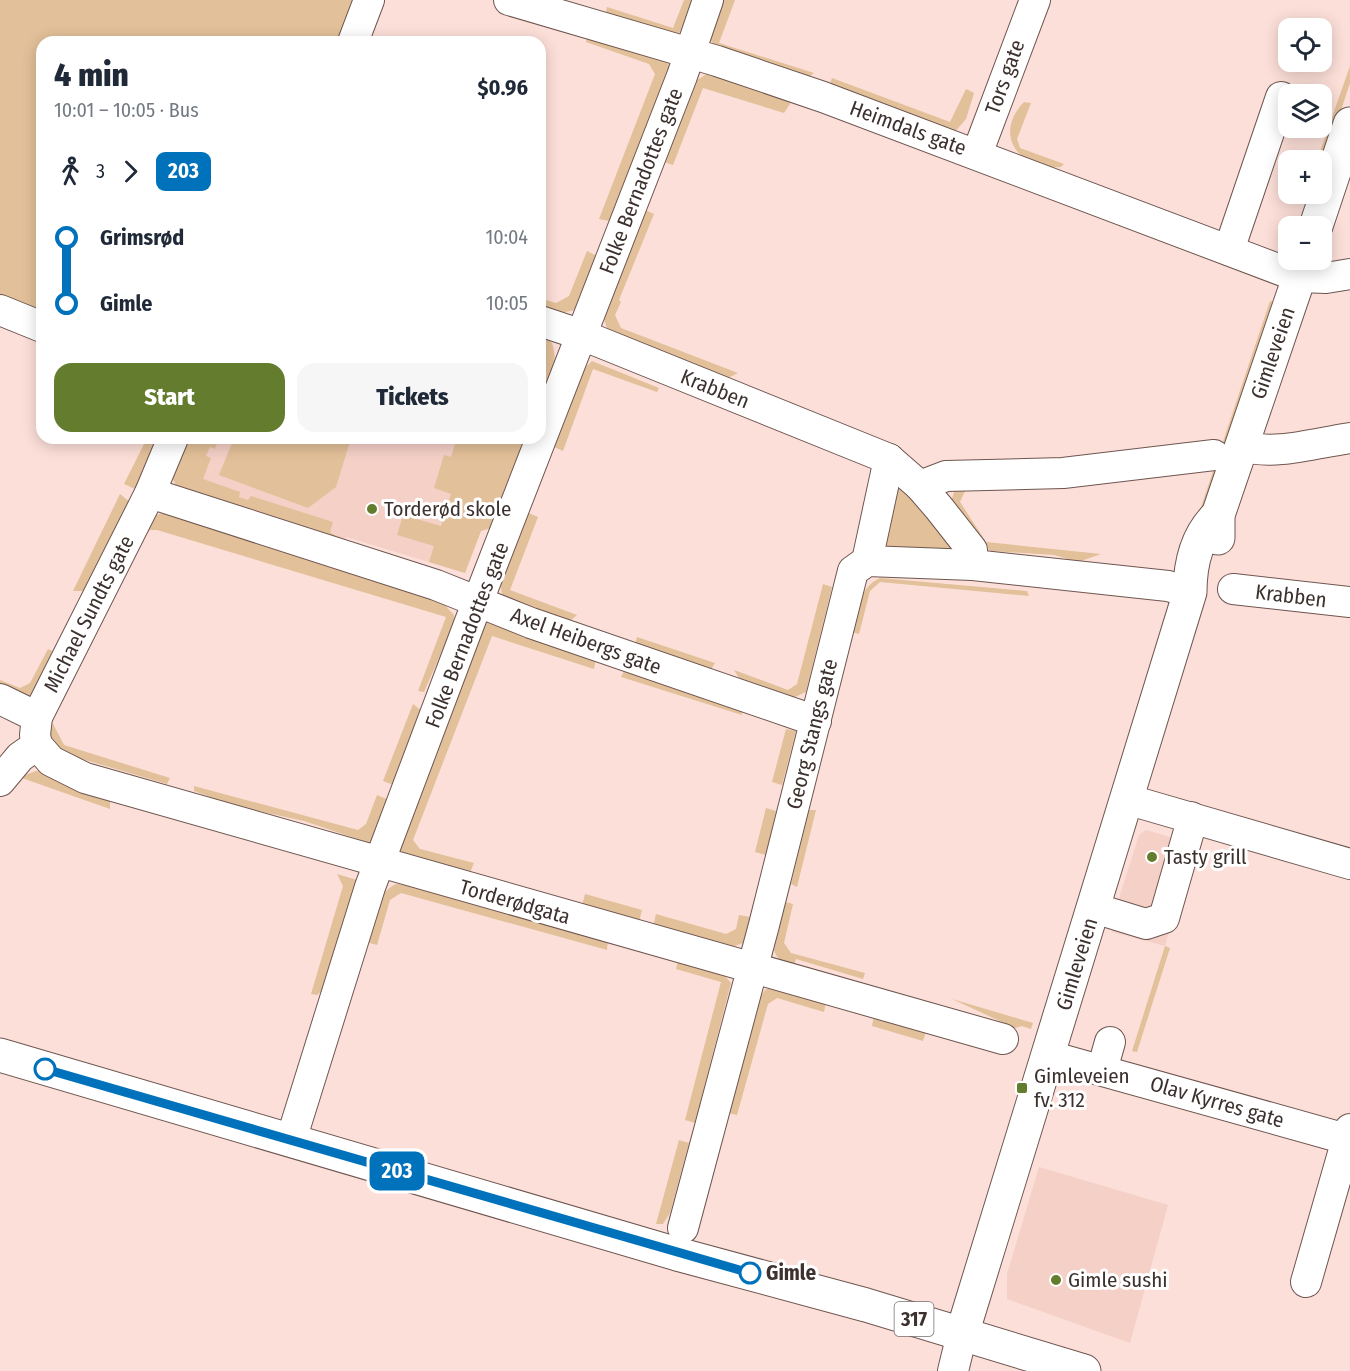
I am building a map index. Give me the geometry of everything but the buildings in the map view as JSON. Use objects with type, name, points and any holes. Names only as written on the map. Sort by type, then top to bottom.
[{"type":"main road","points":[[1320,216],[1347,146]]},
{"type":"main road","name":"Gimleveien","points":[[962,1334],[1190,592],[1199,584],[1213,557],[1218,538],[1218,515],[1227,451],[1301,270]]},
{"type":"main road","name":"317","points":[[0,1055],[1084,1371]]},
{"type":"street","points":[[355,36],[369,0]]},
{"type":"street","name":"Heimdals gate","points":[[509,0],[717,61],[823,97],[1229,250],[1278,262]]},
{"type":"street","name":"Folke Bernadottes gate","points":[[546,427],[708,0]]},
{"type":"street","name":"Tors gate","points":[[977,154],[1035,0]]},
{"type":"street","points":[[1229,250],[1278,106]]},
{"type":"street","points":[[1307,270],[1326,278],[1350,274]]},
{"type":"street","points":[[0,310],[36,325]]},
{"type":"street","name":"Krabben","points":[[546,323],[582,335],[889,459],[920,486],[972,550],[973,565]]},
{"type":"street","points":[[920,486],[946,476],[1063,473],[1227,451],[1270,450],[1350,438]]},
{"type":"street","name":"Michael Sundts gate","points":[[0,781],[20,757],[37,731],[150,494],[171,444]]},
{"type":"street","name":"Folke Bernadottes gate","points":[[291,1140],[379,864],[540,444]]},
{"type":"street","points":[[889,459],[867,561],[973,565],[1168,586],[1190,592]]},
{"type":"street","name":"Axel Heibergs gate","points":[[150,494],[371,563],[646,664],[816,721]]},
{"type":"street","name":"Georg Stangs gate","points":[[683,1228],[753,968],[853,571],[867,561]]},
{"type":"street","name":"Krabben","points":[[1233,589],[1350,602]]},
{"type":"street","name":"Torderødgata","points":[[0,699],[37,731],[51,761],[85,778],[379,864],[1003,1039]]},
{"type":"street","points":[[1126,799],[1350,864]]},
{"type":"street","points":[[1094,908],[1143,934],[1164,918],[1191,817]]},
{"type":"street","points":[[1102,1070],[1110,1042]]},
{"type":"street","name":"Olav Kyrres gate","points":[[1049,1056],[1349,1136]]},
{"type":"street","points":[[1306,1282],[1349,1136]]},
{"type":"street","points":[[952,1371],[962,1334]]},
{"type":"shaded area","points":[[0,0],[363,0],[348,36],[36,36],[36,311],[0,295]]},
{"type":"shaded area","points":[[684,0],[695,0],[677,38],[606,12],[607,7],[673,28]]},
{"type":"shaded area","points":[[721,0],[735,0],[719,43],[814,73],[809,77],[716,48],[710,39]]},
{"type":"shaded area","points":[[588,34],[668,61],[669,68],[616,216],[609,221],[599,219],[655,74],[649,64],[586,42]]},
{"type":"shaded area","points":[[1350,66],[1350,83],[1332,138],[1332,117]]},
{"type":"shaded area","points":[[708,73],[789,95],[790,104],[784,113],[703,88],[673,165],[664,162],[691,84]]},
{"type":"shaded area","points":[[832,78],[950,122],[966,89],[974,93],[966,119],[953,134],[829,87]]},
{"type":"shaded area","points":[[1024,102],[1031,103],[1017,139],[1020,148],[1064,164],[1061,167],[1046,167],[1033,163],[1015,148],[1011,138],[1011,127],[1015,114]]},
{"type":"shaded area","points":[[1325,138],[1332,138],[1328,150],[1321,150]]},
{"type":"shaded area","points":[[645,210],[654,214],[619,300],[621,302],[615,315],[621,328],[738,373],[726,379],[615,335],[607,328],[602,313]]},
{"type":"shaded area","points":[[587,251],[599,257],[575,310],[552,315],[546,313],[546,300],[556,303],[569,296]]},
{"type":"shaded area","points":[[1270,301],[1276,302],[1212,491],[1194,528]]},
{"type":"shaded area","points":[[546,338],[552,343],[554,352],[552,378],[546,396]]},
{"type":"shaded area","points":[[592,361],[659,388],[657,392],[593,369],[563,451],[552,446],[579,373]]},
{"type":"shaded area","points":[[144,444],[160,444],[135,489],[124,484]]},
{"type":"shaded area","points":[[183,444],[217,444],[215,449],[210,447],[206,456],[211,458],[203,479],[240,492],[239,497],[248,500],[251,496],[333,522],[330,532],[345,540],[341,545],[177,487],[172,478]]},
{"type":"shaded area","name":"Torderød skole","points":[[198,444],[513,444],[465,573],[346,537],[345,540],[336,534],[186,487]]},
{"type":"shaded area","points":[[232,444],[349,444],[336,487],[308,508],[219,475]]},
{"type":"shaded area","points":[[455,444],[528,444],[495,527],[481,531],[465,573],[429,562],[434,546],[397,535],[403,515],[441,526],[451,494],[434,488],[444,455],[451,457]]},
{"type":"shaded area","points":[[1120,475],[965,491],[960,502],[986,542],[1101,554],[1078,562],[1054,555],[991,551],[980,543],[951,501],[956,487]]},
{"type":"shaded area","points":[[900,483],[953,547],[952,550],[884,551]]},
{"type":"shaded area","points":[[120,494],[131,503],[86,591],[73,591]]},
{"type":"shaded area","points":[[526,512],[538,517],[510,590],[577,615],[570,621],[503,598],[499,580]]},
{"type":"shaded area","points":[[163,513],[178,514],[438,598],[454,615],[454,624],[424,692],[418,691],[446,617],[157,530],[150,530],[144,538],[127,572],[125,570],[149,517]]},
{"type":"shaded area","points":[[880,578],[1027,591],[1029,596],[880,582],[870,591],[859,634],[852,632],[863,594],[873,582]]},
{"type":"shaded area","points":[[823,584],[832,587],[806,692],[788,700],[744,686],[734,670],[788,690],[797,684]]},
{"type":"shaded area","points":[[490,620],[596,658],[594,669],[492,636],[413,840],[420,849],[474,863],[469,875],[408,857],[401,851],[401,837],[484,624]]},
{"type":"shaded area","points":[[637,637],[715,663],[710,671],[634,649]]},
{"type":"shaded area","points":[[48,649],[55,652],[36,694],[29,699],[0,687],[0,680],[20,688],[30,683]]},
{"type":"shaded area","points":[[624,671],[742,709],[742,715],[621,677]]},
{"type":"shaded area","points":[[413,704],[422,711],[396,786],[383,781]]},
{"type":"shaded area","points":[[52,722],[64,745],[170,778],[167,784],[68,755],[55,744],[49,731]]},
{"type":"shaded area","points":[[786,729],[796,731],[782,785],[772,782]]},
{"type":"shaded area","points":[[42,769],[110,800],[110,809],[19,777]]},
{"type":"shaded area","points":[[194,786],[358,830],[366,824],[377,795],[389,800],[375,839],[369,843],[304,821],[232,805],[194,791]]},
{"type":"shaded area","points":[[766,808],[776,811],[766,855],[755,852]]},
{"type":"shaded area","points":[[809,810],[816,810],[797,887],[791,884]]},
{"type":"shaded area","points":[[1146,830],[1193,844],[1165,946],[1112,932],[1120,895],[1139,835]]},
{"type":"shaded area","points":[[337,874],[357,880],[323,990],[317,995],[311,994],[343,886]]},
{"type":"shaded area","points":[[396,884],[409,885],[608,940],[607,950],[401,893],[390,900],[377,945],[366,942],[379,901],[383,894]]},
{"type":"shaded area","points":[[585,894],[642,910],[639,922],[582,906]]},
{"type":"shaded area","points":[[786,902],[793,904],[784,943],[791,953],[865,973],[863,979],[796,959],[794,965],[779,959],[774,950]]},
{"type":"shaded area","points":[[656,914],[726,934],[736,929],[739,915],[750,917],[743,943],[729,948],[653,927]]},
{"type":"shaded area","points":[[1165,946],[1170,948],[1137,1052],[1132,1051]]},
{"type":"shaded area","points":[[678,961],[724,975],[731,983],[695,1123],[685,1120],[721,982],[676,969]]},
{"type":"shaded area","points":[[771,987],[826,1002],[824,1012],[777,998],[768,1004],[737,1115],[728,1113],[761,996]]},
{"type":"shaded area","points":[[952,999],[1033,1023],[1031,1029],[1022,1026],[1015,1028]]},
{"type":"shaded area","points":[[874,1016],[926,1031],[923,1041],[872,1026]]},
{"type":"shaded area","points":[[679,1140],[689,1143],[670,1213],[663,1224],[656,1224]]},
{"type":"shaded area","points":[[1039,1167],[1168,1205],[1130,1343],[1007,1299],[1007,1274]]},
{"type":"bus line","name":"203","points":[[45,1069],[750,1273]]},
{"type":"place","name":"Torderød skole","points":[[372,509]]},
{"type":"place","name":"Tasty grill","points":[[1152,857]]},
{"type":"place","name":"Gimleveien fv. 312","points":[[1022,1088]]},
{"type":"place","name":"Gimle","points":[[750,1273]]},
{"type":"place","name":"Gimle sushi","points":[[1056,1280]]}]
